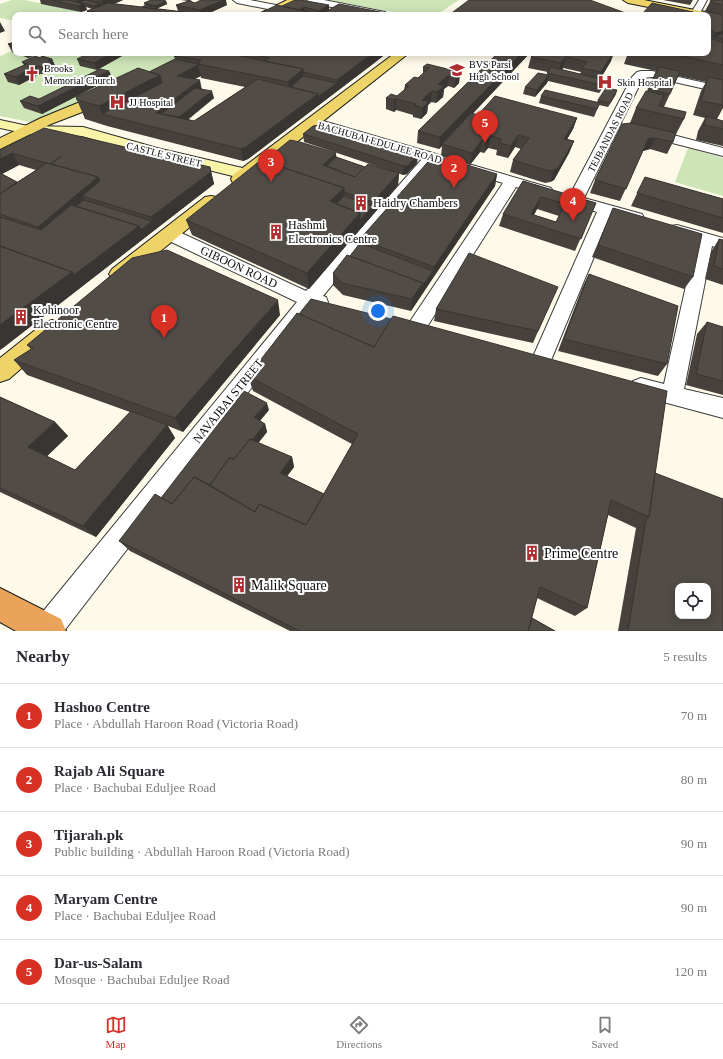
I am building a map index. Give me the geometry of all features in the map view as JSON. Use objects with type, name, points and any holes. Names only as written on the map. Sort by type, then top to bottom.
[{"type":"highway","points":[[0,604],[47,630]]},
{"type":"main road","points":[[628,0],[689,12]]},
{"type":"main road","points":[[271,12],[292,1]]},
{"type":"main road","points":[[634,12],[647,8],[667,8]]},
{"type":"main road","points":[[108,283],[245,174],[294,145],[313,122],[399,56]]},
{"type":"main road","points":[[0,157],[85,106],[120,88]]},
{"type":"main road","points":[[0,144],[28,130]]},
{"type":"main road","points":[[0,372],[66,317]]},
{"type":"street","points":[[237,0],[278,8]]},
{"type":"street","points":[[311,0],[370,12]]},
{"type":"street","points":[[703,0],[705,12]]},
{"type":"street","points":[[292,1],[338,12]]},
{"type":"street","name":"TEJBANDAS ROAD","points":[[574,200],[615,124],[638,77],[641,74],[652,74],[723,90]]},
{"type":"street","points":[[3,118],[53,125]]},
{"type":"street","name":"CASTLE STREET","points":[[3,118],[28,130],[53,125],[245,174]]},
{"type":"street","name":"BACHUBAI EDULJEE ROAD","points":[[313,122],[651,222]]},
{"type":"street","points":[[615,124],[723,152]]},
{"type":"street","points":[[141,162],[154,152]]},
{"type":"street","name":"NAVAJBAI STREET","points":[[47,630],[309,300],[402,180],[431,157]]},
{"type":"street","points":[[440,331],[411,323],[512,181]]},
{"type":"street","points":[[543,360],[606,209]]},
{"type":"street","points":[[666,227],[723,244]]},
{"type":"street","name":"GIBOON ROAD","points":[[170,234],[309,300],[338,307]]},
{"type":"street","points":[[672,395],[704,238]]},
{"type":"street","points":[[626,383],[723,408]]},
{"type":"green space","points":[[12,0],[25,0],[83,12],[12,12],[12,20],[0,18],[0,4]]},
{"type":"green space","points":[[328,0],[459,0],[441,12],[392,12]]},
{"type":"green space","name":"Brooks Memorial Church","points":[[12,51],[12,56],[184,56],[49,126],[0,116],[0,56]]},
{"type":"green space","points":[[688,148],[723,158],[723,196],[675,182]]},
{"type":"building","points":[[52,0],[68,0],[84,4],[78,6]]},
{"type":"building","points":[[86,0],[101,4],[94,6],[79,2]]},
{"type":"building","points":[[151,0],[166,1],[156,6],[144,3]]},
{"type":"building","points":[[201,0],[223,0],[200,10],[176,5],[189,1],[195,3]]},
{"type":"building","points":[[295,0],[329,5],[319,11],[304,7],[300,10],[282,6]]},
{"type":"building","points":[[469,0],[590,0],[623,12],[453,12]]},
{"type":"building","points":[[711,0],[723,0],[723,5],[710,2]]},
{"type":"building","points":[[108,3],[184,12],[96,12],[87,11]]},
{"type":"building","points":[[652,3],[693,12],[644,12]]},
{"type":"building","points":[[339,4],[380,12],[325,12]]},
{"type":"building","points":[[146,5],[158,8],[154,9],[142,7]]},
{"type":"building","points":[[277,5],[308,12],[262,12]]},
{"type":"building","points":[[711,12],[723,15],[723,31],[716,33],[711,30]]},
{"type":"building","points":[[723,34],[723,39],[714,36]]},
{"type":"building","points":[[711,38],[723,43],[723,65],[681,56],[711,56]]},
{"type":"building","points":[[35,56],[40,58],[42,56],[52,59],[48,60],[53,61],[42,67],[36,66],[16,77],[4,74],[27,64],[22,62]]},
{"type":"building","points":[[83,56],[107,56],[94,63],[77,59]]},
{"type":"building","points":[[174,56],[241,56],[303,69],[288,82],[198,64],[201,60]]},
{"type":"building","points":[[261,56],[369,56],[337,80],[303,72],[303,69],[264,61],[269,58]]},
{"type":"building","points":[[495,56],[519,56],[440,137],[418,131]]},
{"type":"building","points":[[611,56],[601,72],[582,68],[587,62],[566,57],[561,63],[531,57]]},
{"type":"building","points":[[175,59],[198,64],[177,76],[200,80],[156,113],[194,121],[258,79],[318,94],[246,147],[241,149],[102,114],[162,83],[160,75],[149,72]]},
{"type":"building","points":[[427,64],[460,72],[456,77],[449,75],[438,84],[444,86],[437,92],[432,91],[422,100],[429,102],[422,108],[414,105],[416,104],[386,98],[391,94],[397,96],[409,86],[405,85],[414,77],[418,78],[429,68],[423,67]]},
{"type":"building","points":[[551,67],[605,80],[602,85],[547,73]]},
{"type":"building","points":[[659,67],[680,71],[670,94],[648,89]]},
{"type":"building","points":[[138,68],[160,75],[99,106],[77,100],[76,97]]},
{"type":"building","points":[[100,69],[109,71],[38,106],[20,101],[30,96],[39,99]]},
{"type":"building","points":[[538,73],[549,75],[537,90],[525,87]]},
{"type":"building","points":[[303,76],[337,83],[318,97],[318,94],[291,87]]},
{"type":"building","points":[[708,77],[723,80],[723,105],[701,101]]},
{"type":"building","points":[[195,88],[212,91],[179,117],[161,114]]},
{"type":"building","points":[[606,88],[617,90],[610,103],[598,100]]},
{"type":"building","points":[[545,90],[600,103],[597,109],[541,96]]},
{"type":"building","points":[[646,91],[664,95],[659,106],[686,112],[684,119],[636,108]]},
{"type":"building","points":[[495,96],[577,118],[564,139],[574,141],[558,168],[549,171],[513,160],[529,138],[518,135],[511,146],[499,143],[502,139],[491,136],[486,141],[482,140],[472,153],[442,144],[471,113],[478,115]]},
{"type":"building","points":[[706,116],[723,121],[723,129],[704,125]]},
{"type":"building","points":[[631,123],[676,133],[673,142],[655,138],[648,139],[626,189],[595,180],[622,124]]},
{"type":"building","points":[[320,125],[418,154],[408,166],[404,166],[303,134],[313,126]]},
{"type":"building","points":[[44,128],[210,167],[211,172],[151,217],[82,196],[100,181],[98,177],[51,164],[61,156],[50,164],[12,153],[0,159],[0,150]]},
{"type":"building","points":[[290,140],[336,153],[323,165],[355,177],[368,164],[399,173],[373,202],[344,192],[344,188],[264,161]]},
{"type":"building","points":[[434,155],[497,174],[434,267],[360,239]]},
{"type":"building","points":[[336,157],[365,167],[355,177],[327,166]]},
{"type":"building","name":"Hashmi Electronics Centre","points":[[261,160],[344,188],[330,201],[360,213],[307,273],[186,220]]},
{"type":"building","points":[[47,163],[98,177],[38,227],[0,214],[0,194]]},
{"type":"building","points":[[0,173],[17,182],[0,194]]},
{"type":"building","points":[[645,177],[723,199],[723,218],[637,193]]},
{"type":"building","points":[[523,181],[596,203],[581,239],[503,214]],"holes":[[[541,197],[565,204],[556,222],[531,214]]]},
{"type":"building","points":[[344,196],[373,206],[360,220],[360,213],[336,204]]},
{"type":"building","points":[[84,200],[152,221],[141,230],[139,226],[76,206]]},
{"type":"building","points":[[71,205],[139,226],[74,275],[72,272],[0,246],[0,217],[41,230]]},
{"type":"building","points":[[613,208],[702,234],[693,277],[598,245]]},
{"type":"building","points":[[719,239],[723,240],[723,269],[714,266]]},
{"type":"building","points":[[360,243],[433,271],[422,287],[423,283],[350,256]]},
{"type":"building","points":[[0,246],[72,272],[0,325]]},
{"type":"building","points":[[167,250],[278,300],[175,418],[14,360],[33,348],[27,345],[132,258]]},
{"type":"building","points":[[469,253],[558,287],[538,331],[436,309]]},
{"type":"building","points":[[347,255],[423,283],[412,299],[342,283],[333,273]]},
{"type":"building","points":[[589,274],[678,306],[667,364],[564,339]]},
{"type":"building","points":[[311,299],[391,319],[374,347],[299,314]]},
{"type":"building","points":[[297,313],[374,347],[393,316],[667,391],[649,517],[611,500],[587,608],[540,587],[528,631],[300,631],[119,541],[155,494],[172,504],[194,477],[255,512],[259,504],[306,525],[358,434],[248,376]]},
{"type":"building","points":[[707,322],[723,327],[723,381],[696,374]]},
{"type":"building","points":[[244,391],[267,403],[254,417],[265,424],[252,440],[250,439],[234,459],[229,458],[210,485],[194,477],[172,504],[161,498]]},
{"type":"building","points":[[0,397],[55,422],[28,447],[75,470],[131,411],[167,425],[83,526],[0,488]]},
{"type":"building","points":[[250,439],[292,457],[280,473],[324,494],[306,525],[259,504],[255,512],[210,485],[229,458],[234,459]]},
{"type":"building","points":[[655,473],[723,499],[723,631],[628,631],[646,519],[649,517]]},
{"type":"building","points":[[532,618],[555,631],[528,631]]},
{"type":"place","name":"BVS Parsi High School","points":[[457,70]]},
{"type":"place","name":"Brooks Memorial Church","points":[[32,74]]},
{"type":"place","name":"Skin Hospital","points":[[605,82]]},
{"type":"place","name":"JJ Hospital","points":[[117,102]]},
{"type":"place","name":"Dar-us-Salam","points":[[485,143]]},
{"type":"place","name":"Tijarah.pk","points":[[271,182]]},
{"type":"place","name":"Rajab Ali Square","points":[[454,188]]},
{"type":"place","name":"Haidry Chambers","points":[[361,203]]},
{"type":"place","name":"Maryam Centre","points":[[573,221]]},
{"type":"place","name":"Hashmi Electronics Centre","points":[[276,232]]},
{"type":"place","name":"Kohinoor Electronic Centre","points":[[21,317]]},
{"type":"place","name":"Hashoo Centre","points":[[164,338]]},
{"type":"place","name":"Prime Centre","points":[[532,553]]},
{"type":"place","name":"Malik Square","points":[[239,585]]}]
